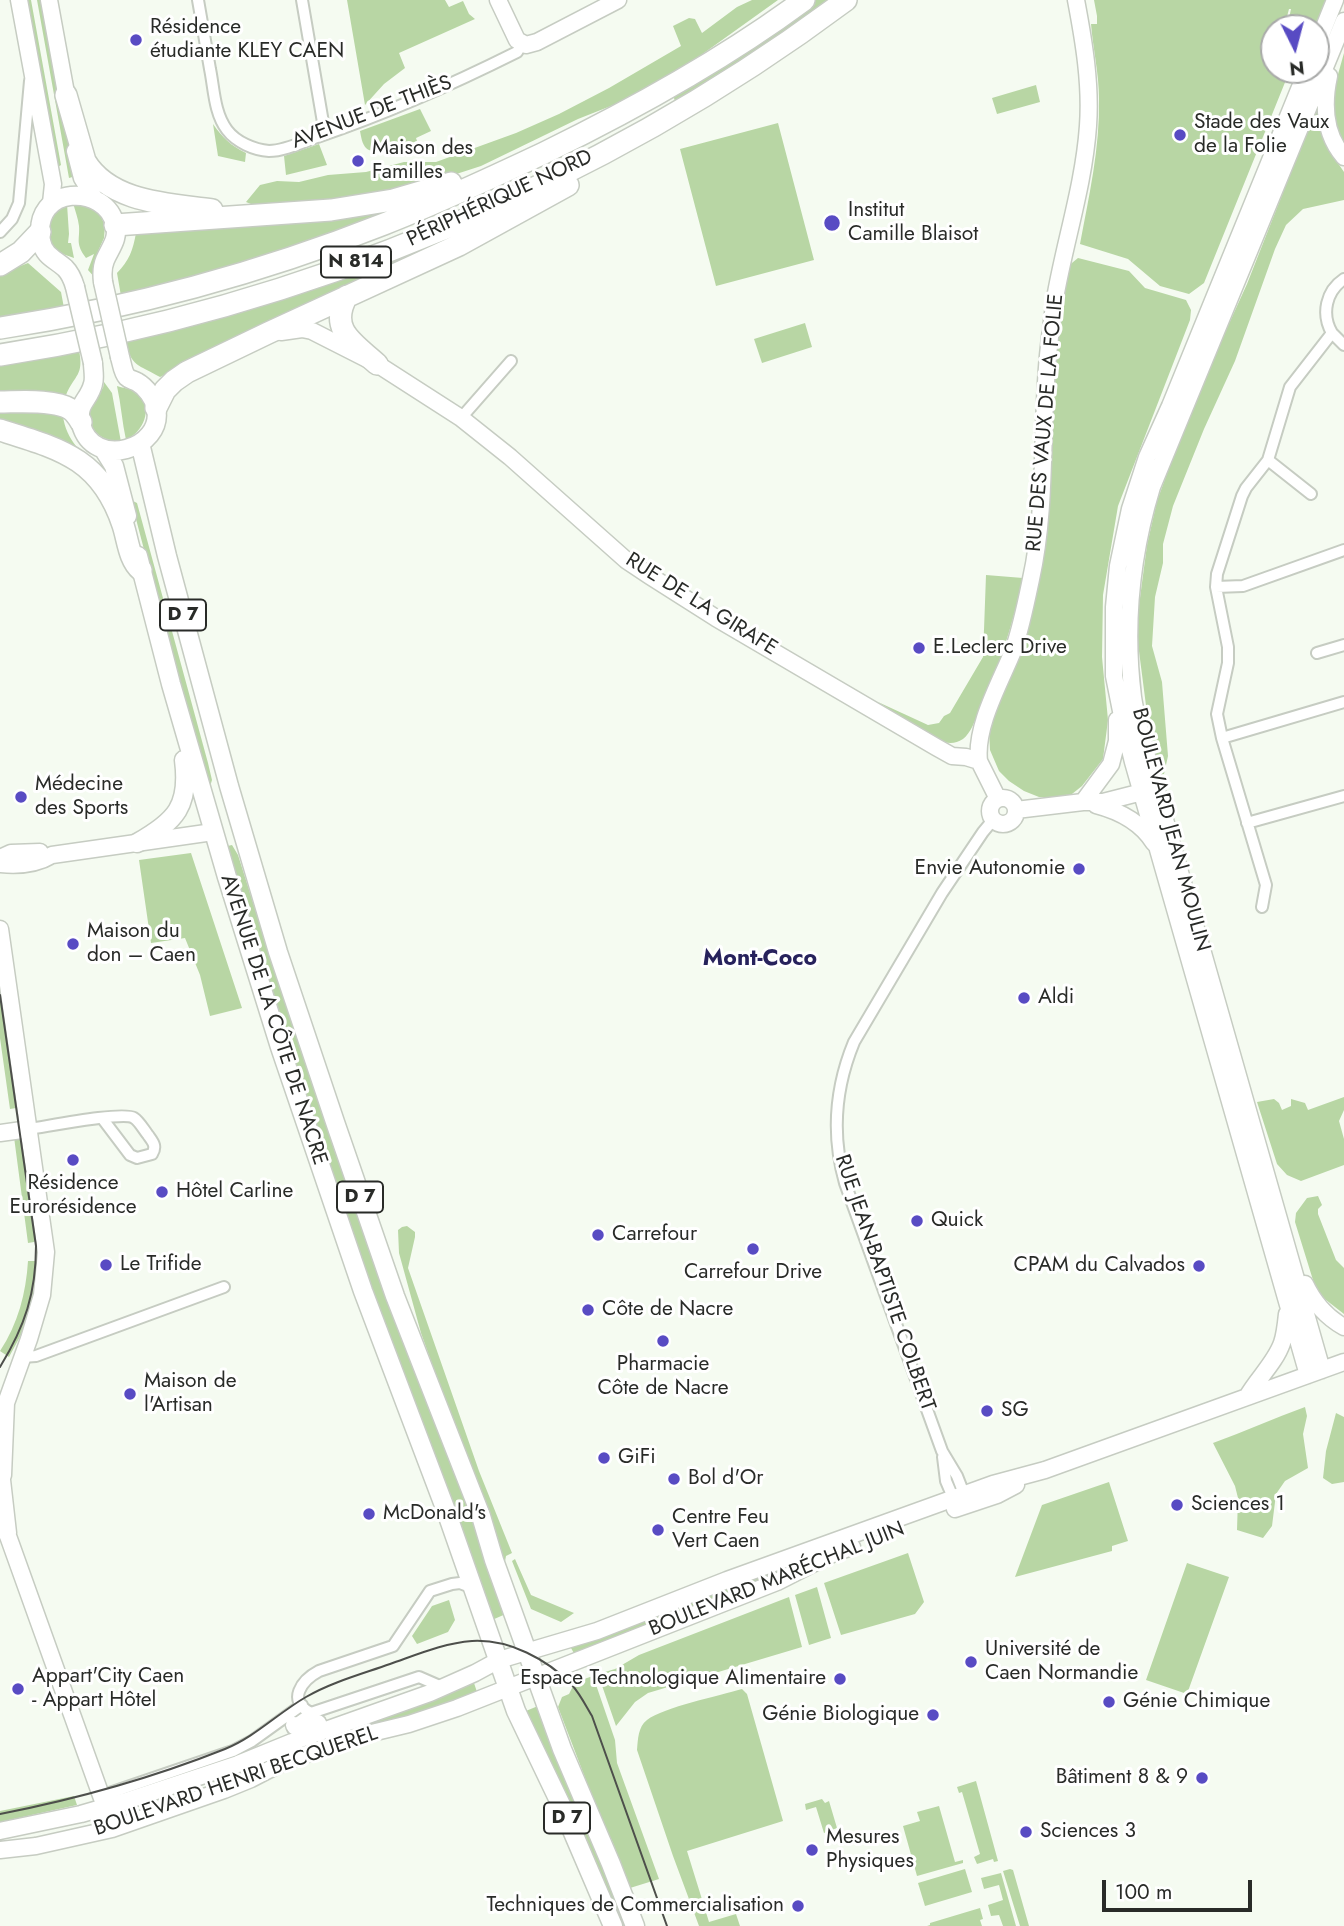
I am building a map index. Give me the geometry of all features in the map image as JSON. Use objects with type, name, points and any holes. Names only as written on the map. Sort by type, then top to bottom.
[{"type":"highway","name":"PÉRIPHÉRIQUE NORD","points":[[0,328],[102,310],[194,286],[281,261],[394,220],[477,185],[624,114],[714,61],[804,0]]},
{"type":"highway","name":"PÉRIPHÉRIQUE NORD","points":[[0,355],[108,335],[288,286],[351,264],[479,212],[560,175],[688,105],[814,24],[846,0]]},
{"type":"highway","points":[[66,95],[85,161],[93,171],[118,190],[160,202],[263,216]]},
{"type":"highway","points":[[156,408],[165,390],[187,372],[500,224],[677,122],[688,105]]},
{"type":"highway","points":[[115,225],[263,216],[393,201],[466,179],[571,139]]},
{"type":"highway","points":[[0,265],[21,253],[40,232]]},
{"type":"highway","points":[[347,296],[341,309],[340,325],[347,338],[377,364]]},
{"type":"highway","points":[[0,402],[55,404],[73,411],[81,422]]},
{"type":"highway","points":[[0,430],[62,451],[93,472],[113,500],[134,564],[141,570]]},
{"type":"main road","points":[[19,0],[53,184],[63,199]]},
{"type":"main road","points":[[49,0],[78,167],[84,184],[112,215],[115,225],[114,242],[102,270],[120,357],[125,375],[146,390],[156,408],[153,427],[131,448],[104,450]]},
{"type":"main road","points":[[498,0],[514,35],[522,44],[533,44],[618,0]]},
{"type":"main road","name":"RUE DES VAUX DE LA FOLIE","points":[[979,761],[979,744],[986,716],[1014,648],[1032,577],[1038,540],[1049,349],[1056,292],[1085,157],[1088,126],[1089,95],[1085,46],[1076,0]]},
{"type":"main road","points":[[1341,28],[1325,106],[1333,140],[1344,157]]},
{"type":"main road","name":"BOULEVARD JEAN MOULIN","points":[[1315,1372],[1287,1244],[1148,786],[1133,698],[1129,601],[1133,566],[1145,512],[1158,475],[1341,28]]},
{"type":"main road","points":[[1083,802],[1111,764],[1117,741],[1115,594],[1130,509],[1147,457],[1301,84]]},
{"type":"main road","points":[[81,422],[81,405],[94,383],[93,363],[73,278],[44,251],[40,232],[43,215],[63,199],[84,196],[95,199]]},
{"type":"main road","name":"RUE DE LA GIRAFE","points":[[268,332],[302,329],[312,331],[377,364],[486,437],[626,559],[650,576],[716,618],[952,756],[979,761]]},
{"type":"main road","name":"AVENUE DE LA CÔTE DE NACRE","points":[[81,422],[90,441],[104,450],[114,467],[170,684],[280,1047],[363,1291],[420,1439],[499,1660]]},
{"type":"main road","name":"AVENUE DE LA CÔTE DE NACRE","points":[[131,448],[164,544],[229,786],[278,952],[395,1296],[481,1516],[527,1651]]},
{"type":"main road","points":[[1115,676],[1123,721],[1148,786],[1158,848],[1288,1304],[1315,1372]]},
{"type":"main road","points":[[137,843],[173,818],[185,797],[187,777],[170,684]]},
{"type":"main road","points":[[979,761],[998,799]]},
{"type":"main road","points":[[213,832],[225,807],[229,786]]},
{"type":"main road","points":[[1016,810],[1102,802],[1148,786]]},
{"type":"main road","points":[[998,799],[1007,799],[1016,810],[1014,818],[1008,823],[1000,824],[990,817],[990,808],[998,799]]},
{"type":"main road","points":[[1083,802],[1119,812],[1151,837],[1158,848]]},
{"type":"main road","points":[[0,864],[42,861],[52,855],[213,832],[231,841],[241,853],[264,927],[278,952]]},
{"type":"main road","points":[[0,858],[11,853],[43,852],[52,855]]},
{"type":"main road","points":[[0,929],[46,1258],[42,1295],[3,1407],[1,1473],[4,1529],[107,1813]]},
{"type":"main road","points":[[0,1133],[29,1129]]},
{"type":"main road","points":[[1287,1244],[1311,1298],[1319,1308],[1344,1327]]},
{"type":"main road","points":[[1247,1397],[1280,1349],[1285,1333],[1288,1304]]},
{"type":"main road","name":"BOULEVARD MARÉCHAL JUIN","points":[[508,1688],[777,1582],[834,1553],[961,1502],[999,1482],[1045,1470],[1344,1362]]},
{"type":"main road","name":"BOULEVARD MARÉCHAL JUIN","points":[[499,1660],[566,1642],[727,1580],[961,1502]]},
{"type":"main road","name":"D 7","points":[[527,1651],[563,1753],[635,1926]]},
{"type":"main road","name":"D 7","points":[[499,1660],[516,1711],[562,1807],[613,1926]]},
{"type":"main road","name":"BOULEVARD HENRI BECQUEREL","points":[[0,1843],[107,1813],[167,1800],[202,1785],[293,1733],[388,1709],[475,1673],[499,1660]]},
{"type":"main road","name":"BOULEVARD HENRI BECQUEREL","points":[[0,1831],[224,1790],[284,1762],[355,1737],[427,1719],[508,1688]]},
{"type":"main road","name":"BOULEVARD HENRI BECQUEREL","points":[[0,1850],[36,1846],[107,1813]]},
{"type":"street","name":"AVENUE DE THIÈS","points":[[198,0],[218,112],[226,129],[248,146],[270,151],[326,134],[411,101],[517,52],[522,44]]},
{"type":"street","points":[[302,0],[326,134]]},
{"type":"street","points":[[0,232],[12,219],[19,203],[31,64]]},
{"type":"street","points":[[1344,279],[1334,287],[1325,315],[1332,333],[1344,345]]},
{"type":"street","points":[[1262,907],[1266,885],[1217,714],[1228,663],[1228,647],[1216,587],[1219,567],[1242,496],[1268,460],[1290,387],[1332,333]]},
{"type":"street","points":[[461,418],[511,361]]},
{"type":"street","points":[[1268,460],[1311,494]]},
{"type":"street","points":[[1216,587],[1243,586],[1344,550]]},
{"type":"street","points":[[1317,653],[1344,645]]},
{"type":"street","points":[[1222,738],[1344,702]]},
{"type":"street","points":[[1247,823],[1344,796]]},
{"type":"street","name":"RUE JEAN-BAPTISTE COLBERT","points":[[961,1502],[957,1476],[942,1451],[845,1183],[837,1150],[837,1100],[847,1060],[864,1025],[942,893],[993,820]]},
{"type":"street","points":[[29,1129],[102,1118],[126,1115],[135,1118],[154,1143],[155,1150],[152,1154],[137,1158],[130,1155],[102,1118]]},
{"type":"street","points":[[22,1357],[36,1356],[224,1287]]},
{"type":"street","points":[[307,1709],[299,1701],[299,1695],[301,1684],[309,1676],[393,1646],[430,1591],[460,1583],[473,1588]]},
{"type":"street","points":[[107,1813],[253,1741],[307,1709],[419,1677],[442,1687]]},
{"type":"street","points":[[293,1733],[307,1709]]},
{"type":"green space","points":[[25,0],[31,0],[61,165],[55,169]]},
{"type":"green space","points":[[37,0],[43,0],[76,176],[69,178]]},
{"type":"green space","points":[[347,0],[445,0],[449,7],[463,1],[469,14],[475,19],[399,53],[405,68],[384,84],[365,105]]},
{"type":"green space","points":[[752,0],[778,0],[690,63],[626,100],[578,119],[481,166],[407,190],[327,204],[246,202],[260,185],[366,172],[404,162],[436,162],[516,133],[609,88],[681,46],[673,26],[689,18],[695,19],[702,33],[737,7]]},
{"type":"green space","points":[[812,0],[837,0],[676,105],[672,91]]},
{"type":"green space","name":"Stade des Vaux de la Folie","points":[[1094,0],[1327,0],[1322,14],[1290,14],[1289,9],[1288,14],[1260,14],[1260,84],[1284,84],[1204,283],[1189,294],[1160,286],[1128,259],[1080,244],[1098,136],[1098,80],[1091,24],[1097,24]]},
{"type":"green space","points":[[1344,53],[1344,147],[1331,112],[1333,92]]},
{"type":"green space","points":[[1036,85],[1040,102],[997,114],[992,98]]},
{"type":"green space","points":[[1319,101],[1322,131],[1331,153],[1344,172],[1344,200],[1303,209],[1286,225],[1235,361],[1173,506],[1163,544],[1163,563],[1155,597],[1152,646],[1162,682],[1168,756],[1164,774],[1161,775],[1148,721],[1136,628],[1147,545],[1157,501]]},
{"type":"green space","points":[[420,109],[431,131],[416,138],[417,141],[383,151],[370,150],[365,146],[360,131]]},
{"type":"green space","points":[[778,123],[814,260],[716,286],[680,149]]},
{"type":"green space","points":[[213,124],[227,141],[246,153],[245,162],[218,156]]},
{"type":"green space","points":[[319,144],[327,165],[286,175],[284,156]]},
{"type":"green space","points":[[531,197],[426,255],[160,377],[137,364],[130,355],[126,341]]},
{"type":"green space","points":[[73,203],[91,206],[100,214],[105,226],[95,268],[96,279],[88,270],[94,254],[86,258],[79,245],[79,226]]},
{"type":"green space","points":[[67,204],[68,243],[71,243],[74,258],[57,252],[49,240],[48,226],[54,213]]},
{"type":"green space","points":[[407,205],[269,255],[121,296],[117,273],[130,255],[136,233]]},
{"type":"green space","points":[[1078,258],[1129,271],[1145,288],[1186,300],[1191,310],[1190,320],[1118,506],[1103,595],[1102,657],[1108,720],[1103,759],[1082,786],[1072,794],[1057,798],[1039,797],[1024,791],[999,771],[990,750],[989,730],[1012,670],[1050,414],[1059,313],[1067,267]]},
{"type":"green space","points":[[28,263],[61,292],[64,308],[0,318],[0,274]]},
{"type":"green space","points":[[805,323],[812,347],[762,363],[754,339]]},
{"type":"green space","points":[[79,350],[79,370],[63,397],[0,393],[0,365]]},
{"type":"green space","points":[[104,382],[112,393],[121,442],[100,436],[90,422],[90,405],[103,388]]},
{"type":"green space","points":[[117,386],[138,393],[145,406],[146,413],[141,426],[126,440],[123,427]]},
{"type":"green space","points":[[0,410],[63,416],[71,440],[88,458],[103,466],[99,470],[0,424]]},
{"type":"green space","points":[[131,500],[137,503],[208,763],[212,780],[208,793]]},
{"type":"green space","points":[[986,575],[1023,578],[1015,612],[993,679],[973,726],[960,741],[944,742],[878,702],[928,725],[939,723],[950,713],[983,657]]},
{"type":"green space","points":[[232,845],[238,855],[264,937],[508,1613],[492,1620],[376,1310],[223,847]]},
{"type":"green space","points":[[191,853],[242,1008],[210,1016],[200,975],[185,938],[151,943],[139,860]]},
{"type":"green space","points":[[0,967],[22,1107],[10,1109],[0,1038]]},
{"type":"green space","points":[[1344,1097],[1344,1110],[1339,1121],[1344,1139],[1344,1165],[1301,1181],[1287,1175],[1277,1164],[1257,1102],[1274,1099],[1282,1110],[1291,1106],[1291,1099],[1305,1103],[1308,1110]]},
{"type":"green space","points":[[14,1137],[23,1139],[37,1239],[28,1243]]},
{"type":"green space","points":[[1318,1196],[1322,1205],[1318,1214],[1336,1260],[1344,1268],[1344,1314],[1317,1293],[1295,1222],[1296,1213],[1307,1198]]},
{"type":"green space","points":[[407,1226],[415,1232],[408,1268],[479,1471],[512,1553],[506,1556],[504,1567],[421,1333],[399,1253],[398,1230]]},
{"type":"green space","points":[[28,1261],[41,1261],[40,1277],[25,1333],[22,1333],[9,1357],[0,1351],[20,1308]]},
{"type":"green space","points":[[1305,1407],[1307,1416],[1303,1434],[1308,1468],[1285,1481],[1276,1494],[1272,1526],[1263,1538],[1237,1530],[1238,1498],[1235,1486],[1213,1443]]},
{"type":"green space","points":[[1336,1413],[1344,1417],[1344,1482],[1332,1484],[1323,1478],[1326,1451]]},
{"type":"green space","points":[[1109,1482],[1128,1541],[1112,1546],[1112,1551],[1015,1577],[1042,1505]]},
{"type":"green space","points":[[908,1553],[924,1602],[915,1614],[841,1635],[824,1583]]},
{"type":"green space","points":[[802,1558],[804,1563],[575,1655],[571,1648]]},
{"type":"green space","points":[[515,1559],[531,1595],[574,1613],[561,1622],[531,1609],[512,1561]]},
{"type":"green space","points":[[1187,1563],[1229,1577],[1187,1694],[1146,1680]]},
{"type":"green space","points":[[817,1587],[831,1638],[809,1645],[795,1595]]},
{"type":"green space","points":[[789,1597],[802,1647],[648,1693],[635,1702],[616,1726],[598,1674],[615,1669],[639,1655]]},
{"type":"green space","points":[[449,1600],[455,1620],[448,1632],[417,1644],[412,1636],[432,1606]]},
{"type":"green space","points":[[593,1676],[615,1740],[617,1763],[659,1879],[630,1888],[558,1707],[562,1697],[569,1694],[575,1682]]},
{"type":"green space","points":[[473,1680],[477,1692],[424,1711],[365,1727],[246,1777],[136,1813],[201,1789],[244,1767]]},
{"type":"green space","points":[[742,1689],[747,1694],[783,1821],[687,1851],[709,1922],[736,1914],[740,1926],[699,1926],[637,1750],[638,1738],[644,1723],[655,1715]]},
{"type":"green space","points":[[538,1706],[630,1926],[624,1926],[603,1887],[521,1713]]},
{"type":"green space","points":[[976,1781],[998,1861],[994,1862],[993,1859],[977,1864],[974,1857],[980,1854],[962,1792],[959,1793],[957,1787]]},
{"type":"green space","points":[[74,1796],[77,1805],[0,1822],[0,1811]]},
{"type":"green space","points":[[822,1799],[825,1803],[829,1801],[837,1828],[824,1833],[816,1807],[806,1810],[805,1804]]},
{"type":"green space","points":[[939,1806],[955,1862],[963,1860],[963,1863],[917,1876],[903,1826],[920,1821],[917,1812]]},
{"type":"green space","points":[[965,1869],[972,1892],[925,1906],[918,1883]]},
{"type":"green space","points":[[1013,1870],[1029,1926],[1020,1926],[1003,1871]]},
{"type":"green space","points":[[1001,1873],[1016,1926],[1003,1926],[999,1915],[991,1916],[988,1905],[1003,1900],[999,1885],[984,1889],[981,1878]]},
{"type":"green space","points":[[980,1908],[982,1926],[927,1926],[930,1923]]},
{"type":"tram line","points":[[0,995],[36,1246],[34,1279],[27,1309],[0,1367]]},
{"type":"tram line","points":[[0,1814],[114,1787],[225,1749],[316,1692],[420,1653],[462,1642],[500,1643],[539,1659],[578,1692],[592,1716],[667,1926]]},
{"type":"place","name":"Résidence étudiante KLEY CAEN","points":[[136,40]]},
{"type":"place","name":"Stade des Vaux de la Folie","points":[[1180,135]]},
{"type":"place","name":"Maison des Familles","points":[[358,161]]},
{"type":"place","name":"Institut Camille Blaisot","points":[[832,223]]},
{"type":"place","name":"E.Leclerc Drive","points":[[919,648]]},
{"type":"place","name":"Médecine des Sports","points":[[21,797]]},
{"type":"place","name":"Envie Autonomie","points":[[1079,869]]},
{"type":"place","name":"Maison du don – Caen","points":[[73,944]]},
{"type":"place","name":"Aldi","points":[[1024,998]]},
{"type":"place","name":"Résidence Eurorésidence","points":[[73,1160]]},
{"type":"place","name":"Hôtel Carline","points":[[162,1192]]},
{"type":"place","name":"Quick","points":[[917,1221]]},
{"type":"place","name":"Carrefour","points":[[598,1235]]},
{"type":"place","name":"Carrefour Drive","points":[[753,1249]]},
{"type":"place","name":"Le Trifide","points":[[106,1265]]},
{"type":"place","name":"CPAM du Calvados","points":[[1199,1266]]},
{"type":"place","name":"Côte de Nacre","points":[[588,1310]]},
{"type":"place","name":"Pharmacie Côte de Nacre","points":[[663,1341]]},
{"type":"place","name":"Maison de l'Artisan","points":[[130,1394]]},
{"type":"place","name":"SG","points":[[987,1411]]},
{"type":"place","name":"GiFi","points":[[604,1458]]},
{"type":"place","name":"Bol d'Or","points":[[674,1479]]},
{"type":"place","name":"Sciences 1","points":[[1177,1505]]},
{"type":"place","name":"McDonald's","points":[[369,1514]]},
{"type":"place","name":"Centre Feu Vert Caen","points":[[658,1530]]},
{"type":"place","name":"Université de Caen Normandie","points":[[971,1662]]},
{"type":"place","name":"Espace Technologique Alimentaire","points":[[840,1679]]},
{"type":"place","name":"Appart'City Caen - Appart Hôtel","points":[[18,1689]]},
{"type":"place","name":"Génie Chimique","points":[[1109,1702]]},
{"type":"place","name":"Génie Biologique","points":[[933,1715]]},
{"type":"place","name":"Bâtiment 8 & 9","points":[[1202,1778]]},
{"type":"place","name":"Sciences 3","points":[[1026,1832]]},
{"type":"place","name":"Mesures Physiques","points":[[812,1850]]},
{"type":"place","name":"Techniques de Commercialisation","points":[[798,1906]]},
{"type":"district","name":"Mont-Coco","points":[[760,959]]}]
